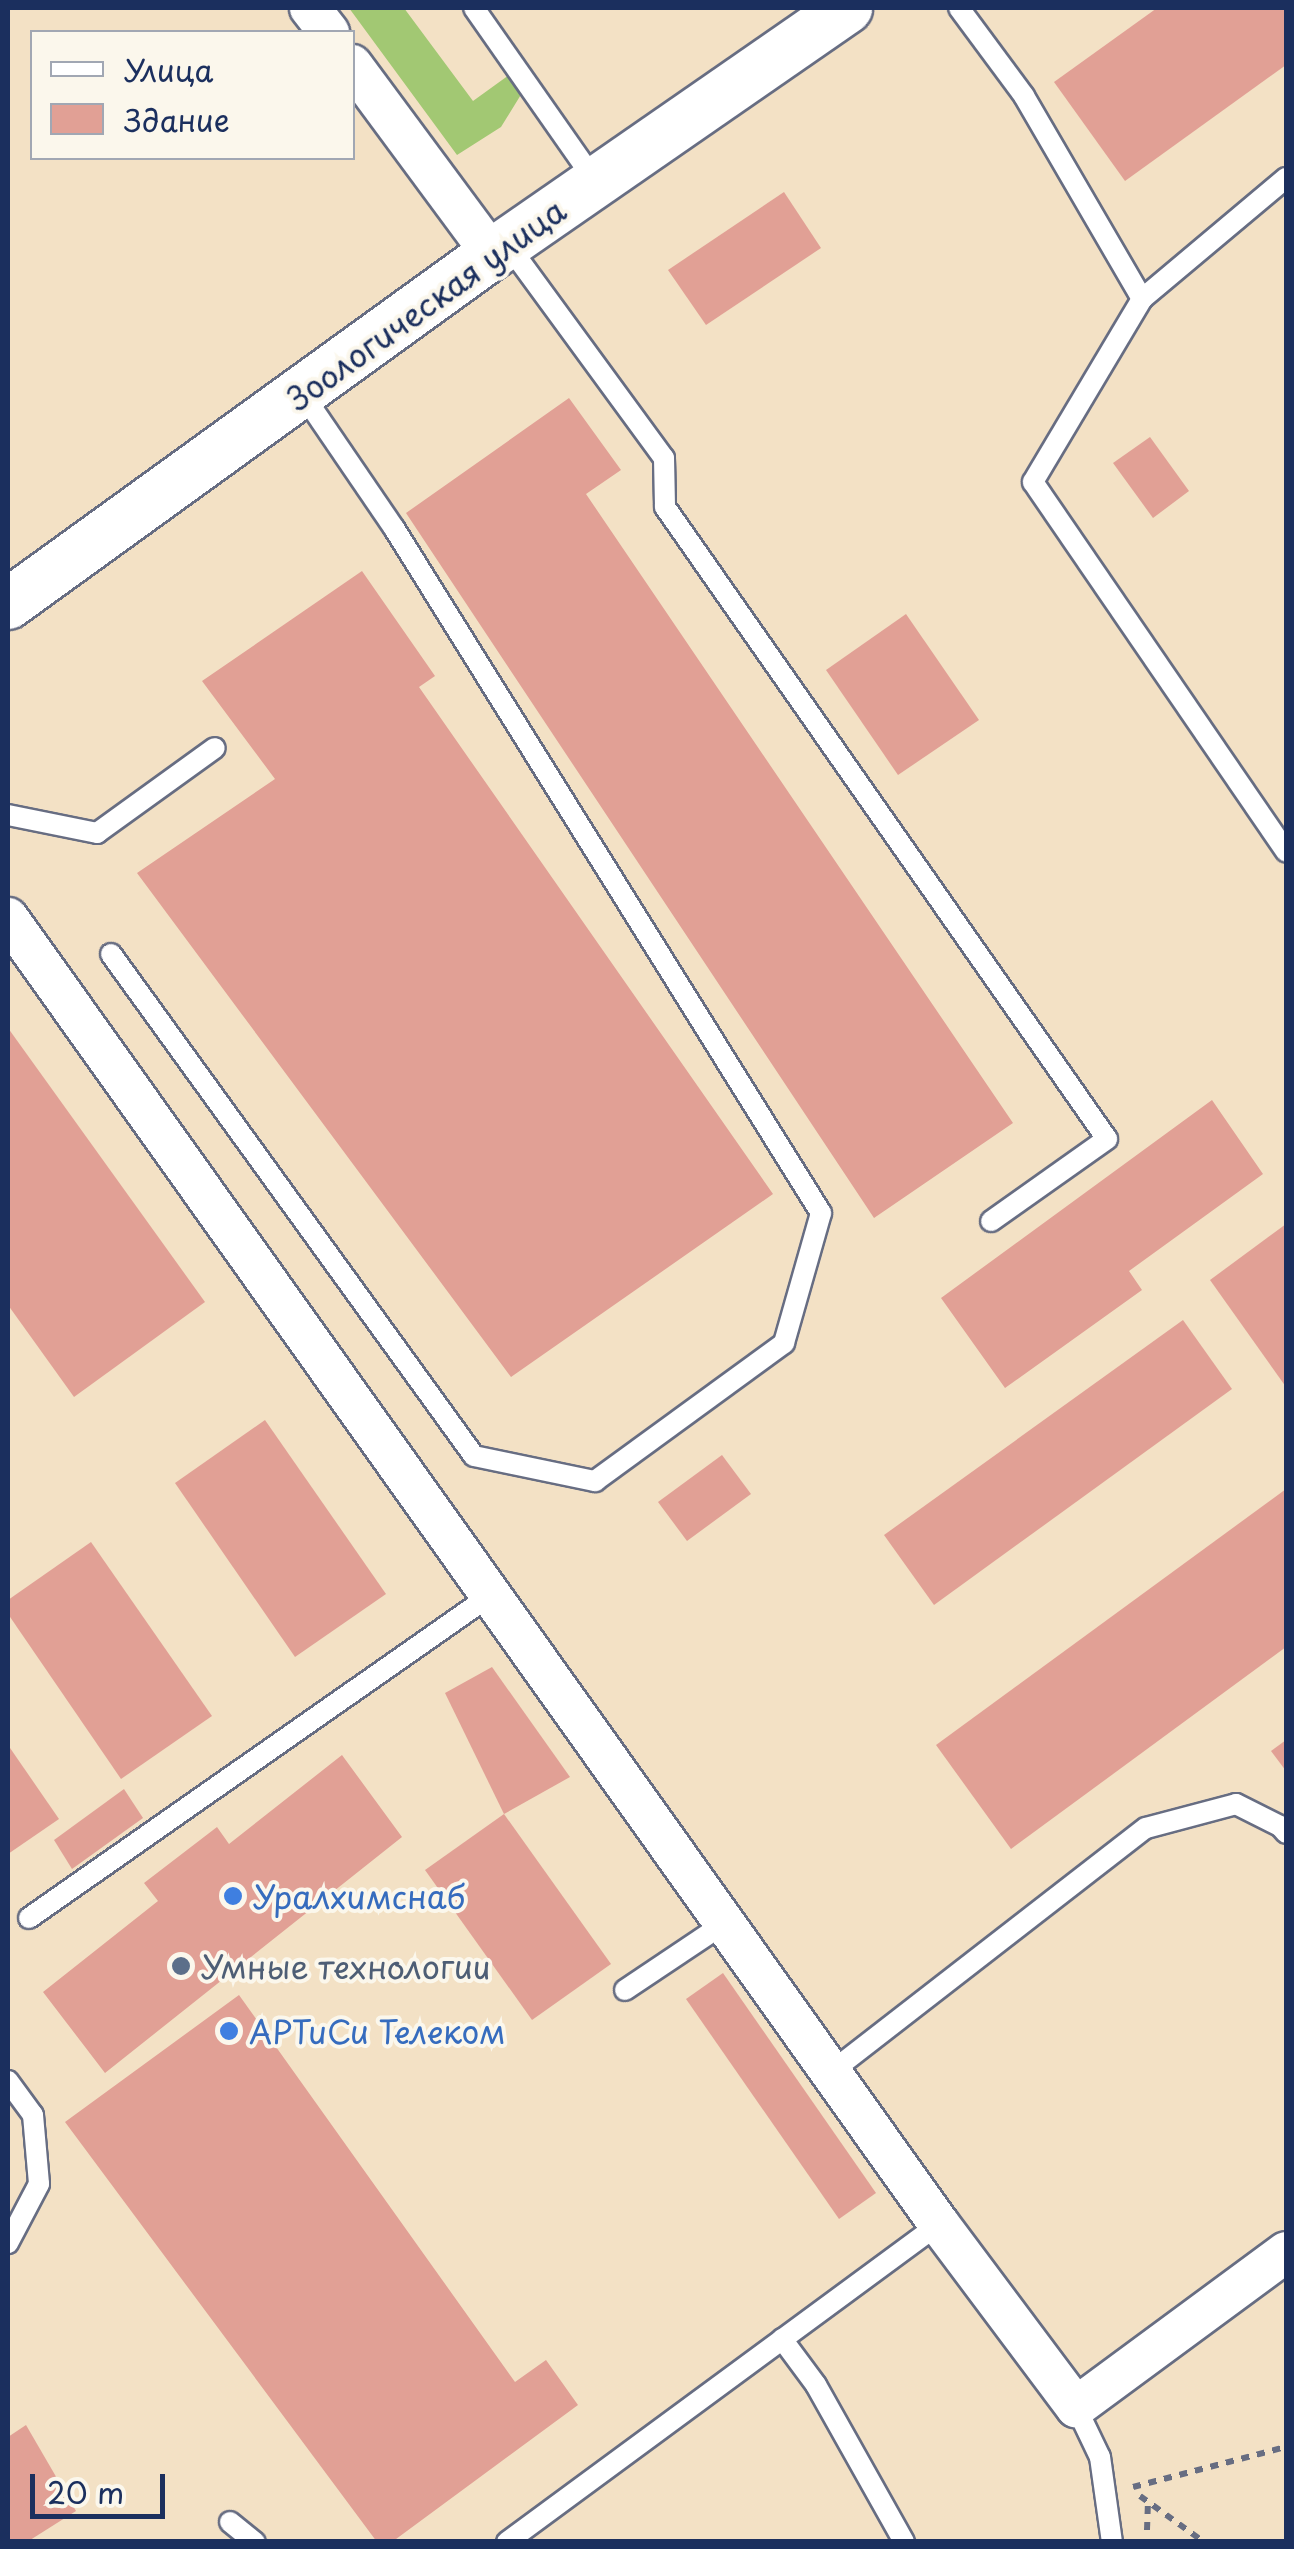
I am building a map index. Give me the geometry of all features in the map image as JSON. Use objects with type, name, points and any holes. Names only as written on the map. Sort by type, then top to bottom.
[{"type":"street","points":[[310,8],[326,30]]},
{"type":"street","name":"Зоологическая улица","points":[[8,604],[500,250],[846,8]]},
{"type":"street","points":[[355,69],[500,250]]},
{"type":"street","points":[[8,918],[939,2224],[1076,2407],[1286,2252]]},
{"type":"lane","points":[[474,8],[596,182]]},
{"type":"lane","points":[[959,8],[1024,96],[1142,299]]},
{"type":"lane","points":[[1286,178],[1142,299],[1033,482],[1286,852]]},
{"type":"lane","points":[[500,250],[664,458],[665,507],[1107,1139],[991,1221]]},
{"type":"lane","points":[[111,954],[474,1456],[595,1481],[784,1343],[821,1212],[394,528],[302,393]]},
{"type":"lane","points":[[8,816],[98,833],[215,748]]},
{"type":"lane","points":[[29,1918],[491,1595]]},
{"type":"lane","points":[[830,2072],[1146,1828],[1236,1804],[1280,1826],[1286,1833]]},
{"type":"lane","points":[[625,1990],[725,1924]]},
{"type":"lane","points":[[8,2080],[33,2115],[39,2184],[8,2243]]},
{"type":"lane","points":[[507,2542],[939,2224]]},
{"type":"lane","points":[[782,2339],[816,2385],[904,2542]]},
{"type":"lane","points":[[1076,2407],[1100,2457],[1112,2542]]},
{"type":"lane","points":[[230,2522],[254,2542]]},
{"type":"path","points":[[1132,2488],[1286,2446]]},
{"type":"path","points":[[1100,2457],[1148,2504],[1204,2542]]},
{"type":"path","points":[[1146,2542],[1148,2504]]},
{"type":"green space","points":[[349,8],[404,8],[473,101],[509,75],[522,93],[501,127],[457,155]]},
{"type":"building","points":[[1157,8],[1286,8],[1286,65],[1125,181],[1054,82]]},
{"type":"building","points":[[784,192],[821,248],[706,325],[668,270]]},
{"type":"building","points":[[569,398],[621,470],[586,494],[1013,1123],[874,1218],[406,513]]},
{"type":"building","points":[[1150,437],[1189,491],[1153,518],[1113,463]]},
{"type":"building","points":[[362,571],[435,676],[419,687],[773,1194],[511,1377],[137,873],[275,779],[202,681]]},
{"type":"building","points":[[906,614],[979,720],[898,775],[826,670]]},
{"type":"building","points":[[8,1028],[205,1302],[74,1397],[8,1305]]},
{"type":"building","points":[[1212,1100],[1263,1174],[1129,1271],[1142,1290],[1005,1388],[941,1298]]},
{"type":"building","points":[[1286,1224],[1286,1387],[1210,1280]]},
{"type":"building","points":[[1183,1320],[1232,1389],[934,1605],[884,1535]]},
{"type":"building","points":[[265,1420],[386,1594],[295,1657],[175,1483]]},
{"type":"building","points":[[722,1455],[751,1494],[687,1541],[658,1502]]},
{"type":"building","points":[[1286,1489],[1286,1647],[1011,1849],[936,1745]]},
{"type":"building","points":[[91,1542],[212,1716],[121,1779],[8,1614],[8,1600]]},
{"type":"building","points":[[492,1667],[570,1777],[504,1814],[445,1693]]},
{"type":"building","points":[[1286,1740],[1286,1771],[1271,1751]]},
{"type":"building","points":[[8,1745],[59,1819],[8,1854]]},
{"type":"building","points":[[342,1755],[402,1837],[105,2073],[43,1992],[158,1901],[144,1883],[217,1827],[229,1844]]},
{"type":"building","points":[[124,1789],[143,1818],[72,1869],[54,1840]]},
{"type":"building","points":[[504,1814],[611,1964],[532,2020],[425,1870]]},
{"type":"building","points":[[723,1973],[876,2193],[839,2219],[686,1999]]},
{"type":"building","points":[[239,1995],[515,2382],[546,2360],[578,2405],[392,2542],[377,2542],[65,2122]]},
{"type":"building","points":[[26,2425],[76,2511],[27,2542],[8,2542],[8,2437]]},
{"type":"place","name":"Уралхимснаб","points":[[233,1896]]},
{"type":"place","name":"Умные технологии","points":[[181,1966]]},
{"type":"place","name":"АРТиСи Телеком","points":[[229,2031]]}]
